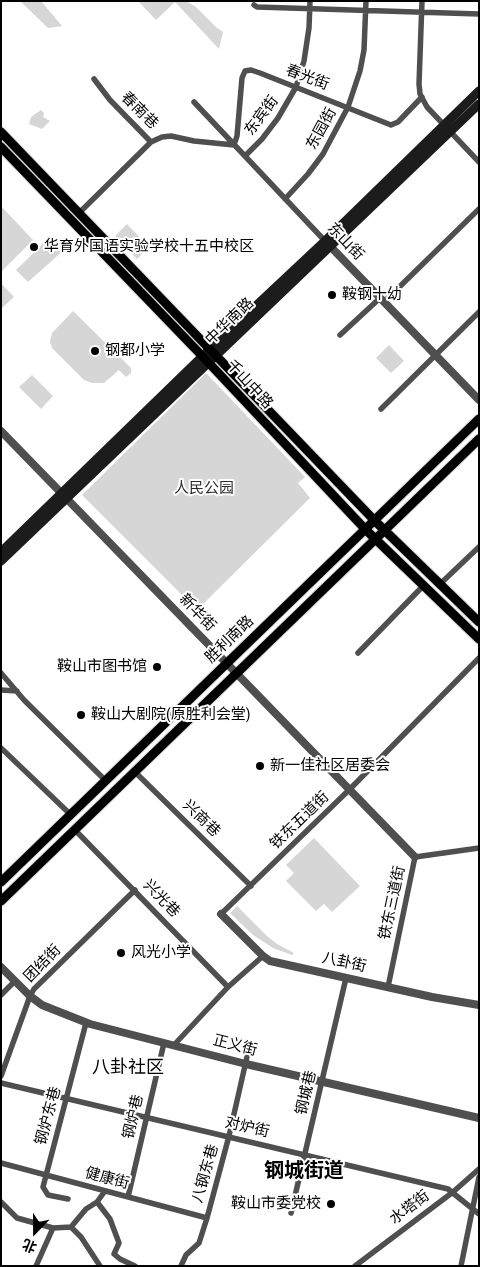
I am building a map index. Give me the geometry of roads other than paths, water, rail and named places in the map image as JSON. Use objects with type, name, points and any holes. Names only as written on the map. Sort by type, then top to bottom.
[{"type":"main road","points":[[1,561],[205,359],[447,128],[479,91]]},
{"type":"main road","points":[[447,128],[479,104]]},
{"type":"main road","name":"千山中路","points":[[1,132],[374,520],[479,622]]},
{"type":"main road","name":"千山中路","points":[[1,147],[365,529],[479,640]]},
{"type":"main road","name":"胜利南路","points":[[1,882],[479,419]]},
{"type":"main road","name":"胜利南路","points":[[1,901],[479,439]]},
{"type":"main road","points":[[3,548],[65,496]]},
{"type":"street","name":"东宾街","points":[[245,156],[262,139],[278,118],[296,87],[304,61],[310,1]]},
{"type":"street","name":"东园街","points":[[285,199],[323,154],[348,106],[360,71],[364,50],[366,1]]},
{"type":"street","points":[[422,1],[419,84],[422,97],[427,107],[479,162]]},
{"type":"street","points":[[254,5],[258,7],[479,14]]},
{"type":"street","name":"春光街","points":[[234,145],[237,136],[242,78],[245,71],[251,70],[348,106],[391,125],[398,122],[422,97]]},
{"type":"street","name":"春南巷","points":[[94,79],[110,100],[151,142],[162,137],[171,136],[194,141],[234,145]]},
{"type":"street","name":"东山街","points":[[194,102],[327,244],[479,400]]},
{"type":"street","points":[[79,213],[151,142]]},
{"type":"street","points":[[340,335],[382,300],[479,210]]},
{"type":"street","points":[[381,408],[479,312]]},
{"type":"street","name":"新华街","points":[[1,431],[415,857]]},
{"type":"street","points":[[439,585],[479,547]]},
{"type":"street","points":[[358,653],[423,586]]},
{"type":"street","name":"铁东五道街","points":[[221,914],[350,789],[479,658]]},
{"type":"street","points":[[1,673],[16,692],[105,780]]},
{"type":"street","points":[[1,690],[16,692]]},
{"type":"street","points":[[1,748],[70,814]]},
{"type":"street","name":"兴商巷","points":[[134,771],[251,886]]},
{"type":"street","name":"兴光巷","points":[[74,829],[228,987]]},
{"type":"street","name":"铁东三道街","points":[[388,987],[415,857],[479,848]]},
{"type":"street","name":"团结街","points":[[1,1076],[30,996],[40,983],[135,890]]},
{"type":"street","name":"八卦街","points":[[221,914],[263,956],[279,964],[479,1005]]},
{"type":"street","points":[[174,1045],[228,987],[263,956]]},
{"type":"street","name":"正义街","points":[[1,967],[30,996],[49,1008],[86,1023],[246,1064],[479,1118]]},
{"type":"street","name":"钢城巷","points":[[291,1213],[346,978]]},
{"type":"street","points":[[1,994],[15,981]]},
{"type":"street","name":"钢炉东巷","points":[[68,1199],[48,1195],[43,1187],[86,1023]]},
{"type":"street","name":"钢炉巷","points":[[128,1198],[164,1043]]},
{"type":"street","name":"八钢东巷","points":[[181,1266],[186,1255],[198,1243],[207,1218],[230,1136],[249,1048]]},
{"type":"street","name":"对炉街","points":[[1,1083],[448,1189],[479,1214]]},
{"type":"street","name":"健康街","points":[[1,1163],[207,1218]]},
{"type":"street","name":"水塔街","points":[[355,1266],[453,1192],[479,1169]]},
{"type":"street","points":[[461,1266],[479,1177]]},
{"type":"street","points":[[1,1202],[17,1218],[53,1228],[70,1227],[86,1209],[97,1202],[105,1191]]},
{"type":"street","points":[[97,1202],[110,1219],[119,1243],[114,1254],[135,1266]]},
{"type":"street","points":[[70,1227],[81,1237],[100,1266]]},
{"type":"street","points":[[36,1266],[53,1228]]},
{"type":"place","name":"华育外国语实验学校十五中校区","points":[[34,247]]},
{"type":"place","name":"鞍钢十幼","points":[[332,295]]},
{"type":"place","name":"钢都小学","points":[[95,351]]},
{"type":"place","name":"鞍山市图书馆","points":[[157,667]]},
{"type":"place","name":"鞍山大剧院(原胜利会堂)","points":[[81,715]]},
{"type":"place","name":"新一佳社区居委会","points":[[260,766]]},
{"type":"place","name":"风光小学","points":[[121,953]]},
{"type":"place","name":"鞍山市委党校","points":[[331,1204]]},
{"type":"district","name":"八卦社区","points":[[128,1068]]},
{"type":"district","name":"钢城街道","points":[[304,1172]]},
{"type":"park label","name":"人民公园","points":[[204,489]]}]
